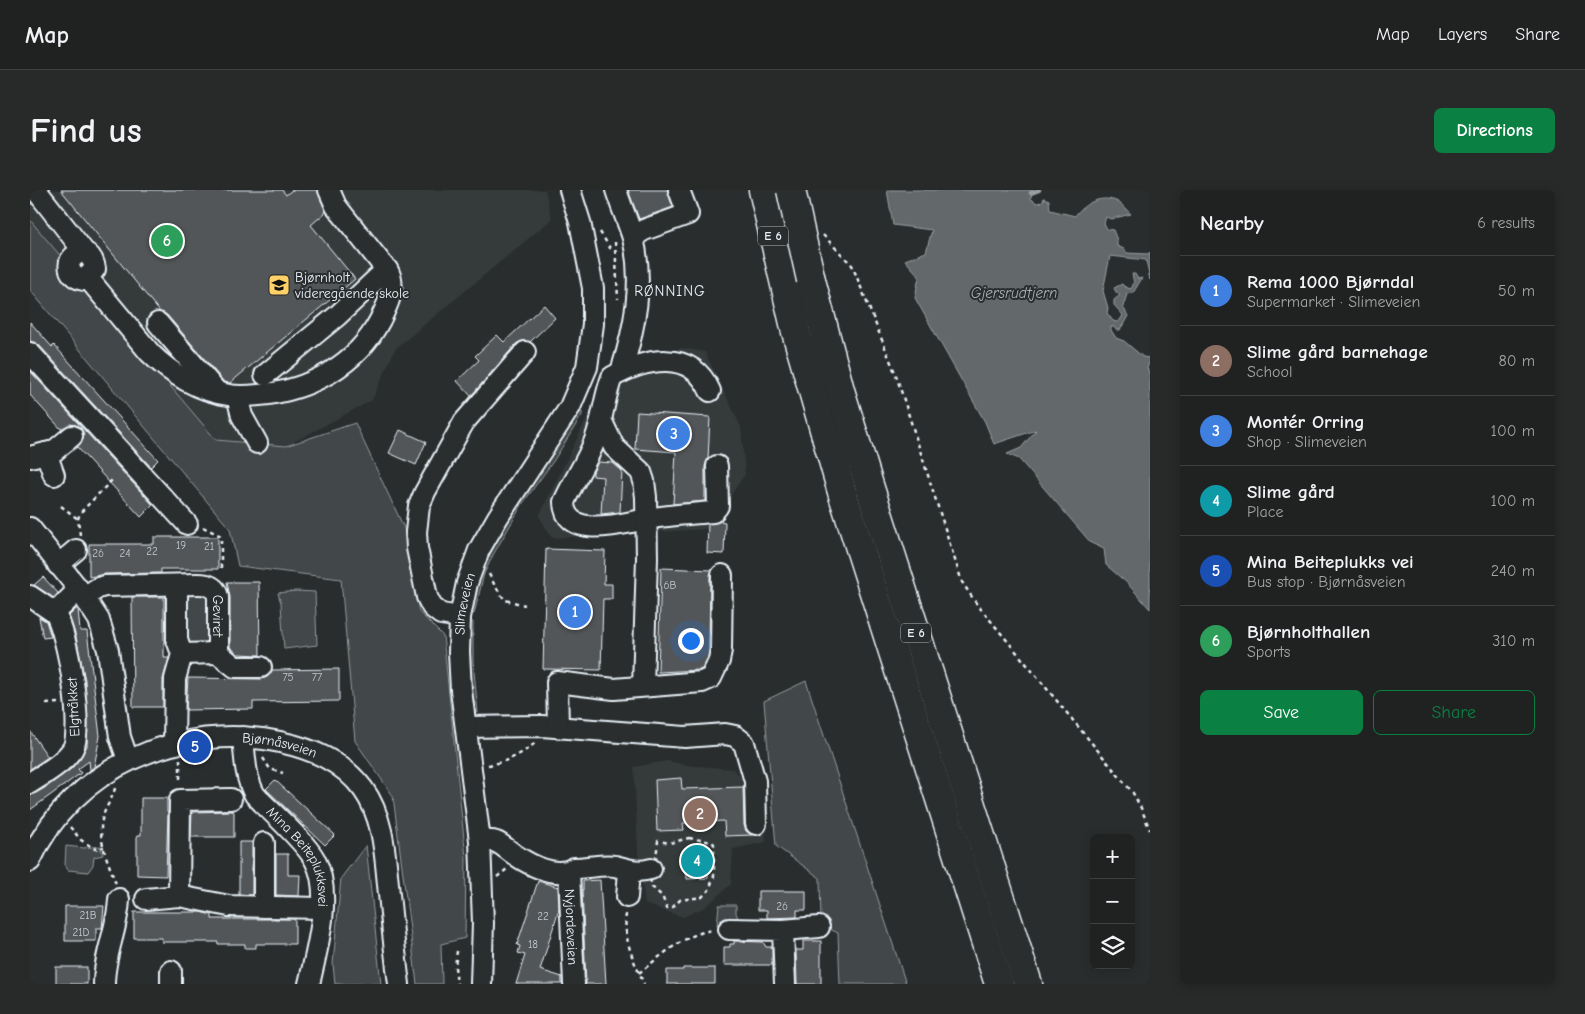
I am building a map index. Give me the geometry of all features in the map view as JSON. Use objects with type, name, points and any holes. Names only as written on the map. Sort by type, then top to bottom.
[{"type":"highway","name":"E 6","points":[[763,190],[783,281],[842,492],[999,984]]},
{"type":"highway","name":"E 6","points":[[791,190],[811,280],[840,390],[1028,984]]},
{"type":"street","points":[[36,190],[85,253],[92,259],[95,269],[88,277],[133,334],[160,363],[182,378],[227,394],[274,394],[296,389],[340,366],[363,344],[378,325],[390,295],[391,278],[387,269],[336,206],[329,190]]},
{"type":"street","name":"Slimeveien","points":[[560,190],[571,226],[585,255]]},
{"type":"street","name":"Slimeveien","points":[[481,984],[483,923],[480,840],[460,669],[460,617],[467,582],[479,550],[498,517],[560,425],[579,388],[587,367],[593,324],[593,288],[580,222],[570,190]]},
{"type":"street","points":[[616,190],[623,238],[638,265],[639,291],[621,372]]},
{"type":"street","points":[[623,238],[688,214],[680,190]]},
{"type":"street","points":[[265,375],[337,316],[387,269]]},
{"type":"street","points":[[158,323],[227,394],[258,443]]},
{"type":"street","points":[[460,617],[441,614],[432,607],[427,597],[417,548],[416,532],[420,506],[425,492],[464,422],[525,352]]},
{"type":"street","points":[[30,353],[187,524]]},
{"type":"street","points":[[710,391],[706,382],[697,372],[685,364],[672,361],[630,367],[612,377],[605,396],[602,422],[564,502],[564,510],[567,517],[573,522],[582,525],[607,526],[646,519],[713,512],[718,506],[717,466]]},
{"type":"street","points":[[579,388],[605,396]]},
{"type":"street","points":[[602,422],[614,447],[641,472],[646,497],[647,558],[643,686]]},
{"type":"street","points":[[54,475],[38,455],[54,451],[72,436]]},
{"type":"street","points":[[30,528],[97,616],[106,638],[120,737],[128,760]]},
{"type":"street","points":[[58,564],[76,550]]},
{"type":"street","points":[[558,727],[557,682],[614,689],[702,682],[713,676],[721,650],[722,575]]},
{"type":"street","points":[[177,585],[176,640],[182,654],[175,679],[177,750]]},
{"type":"street","name":"Geviret","points":[[82,594],[105,586],[209,585],[215,590],[218,597],[218,653]]},
{"type":"street","points":[[30,596],[55,612],[72,596],[82,594]]},
{"type":"street","name":"Elgtråkket","points":[[30,783],[65,758],[73,749],[76,741],[77,718],[72,674],[66,645],[55,612]]},
{"type":"street","name":"Geviret","points":[[182,654],[218,653],[235,667],[261,666]]},
{"type":"street","points":[[466,727],[558,727],[685,737],[725,734],[734,736],[744,743],[755,781],[756,824]]},
{"type":"street","name":"Mina Beiteplukksvei","points":[[243,737],[250,785],[255,795],[305,847],[315,861],[320,877],[322,908],[318,943],[309,984]]},
{"type":"street","name":"Bjørnåsveien","points":[[30,861],[47,830],[66,807],[80,793],[128,760],[177,750],[208,738],[258,738],[295,745],[325,756],[338,764],[355,779],[369,798],[377,818],[384,846],[399,984]]},
{"type":"street","points":[[179,896],[180,800],[231,799]]},
{"type":"street","name":"Nyjordeveien","points":[[480,840],[495,841],[518,857],[540,868],[552,871],[614,866],[629,871],[642,872],[651,869]]},
{"type":"street","points":[[264,843],[264,907]]},
{"type":"street","name":"Nyjordeveien","points":[[569,871],[574,984]]},
{"type":"street","points":[[628,897],[629,871]]},
{"type":"street","points":[[146,899],[179,896],[229,906],[322,908]]},
{"type":"street","points":[[104,984],[104,966],[117,918],[119,899]]},
{"type":"street","points":[[729,929],[783,930],[819,927]]},
{"type":"street","points":[[783,930],[785,984]]},
{"type":"path","points":[[820,232],[852,265],[856,274],[896,375],[962,582],[976,603],[1133,793],[1150,830]]},
{"type":"path","points":[[618,301],[618,273],[623,238]]},
{"type":"path","points":[[76,550],[79,551],[80,549],[78,519],[84,507],[112,480]]},
{"type":"path","points":[[61,506],[78,519]]},
{"type":"path","points":[[187,524],[190,521],[221,536],[220,577],[215,590]]},
{"type":"path","points":[[486,582],[488,573],[505,600],[525,605]]},
{"type":"path","points":[[46,704],[59,703]]},
{"type":"path","points":[[177,750],[180,800]]},
{"type":"path","points":[[261,752],[270,769],[283,773]]},
{"type":"path","points":[[489,773],[488,765],[511,759],[525,752]]},
{"type":"path","points":[[110,771],[115,784],[115,790],[102,817],[100,833],[117,886],[119,899]]},
{"type":"path","points":[[65,823],[81,840],[95,849],[104,847]]},
{"type":"path","points":[[689,838],[714,844],[713,882],[709,890],[702,897],[680,900],[673,907],[667,908],[662,896],[652,887],[651,869],[656,858],[658,841],[670,843],[689,838]]},
{"type":"path","points":[[496,870],[496,878]]},
{"type":"path","points":[[628,897],[625,923],[626,936],[644,984]]},
{"type":"path","points":[[639,973],[663,954],[696,935],[704,932],[729,929]]},
{"type":"path","points":[[457,951],[457,984]]},
{"type":"shaded area","name":"Bjørnholt videregående skole","points":[[30,190],[545,190],[552,219],[395,349],[372,400],[286,446],[216,440],[30,220]]},
{"type":"shaded area","points":[[30,220],[216,440],[286,446],[355,423],[404,528],[419,612],[443,636],[466,858],[465,938],[441,944],[442,984],[417,984],[393,796],[355,741],[341,579],[238,566],[230,529],[30,290]]},
{"type":"shaded area","points":[[682,348],[705,352],[741,427],[745,474],[708,529],[552,538],[539,516],[612,367]]},
{"type":"shaded area","points":[[577,410],[582,412],[582,415],[554,460],[523,503],[493,555],[484,574],[474,614],[469,613],[478,574],[498,533]]},
{"type":"shaded area","points":[[190,590],[210,593],[211,644],[200,649],[185,643],[183,596]]},
{"type":"shaded area","points":[[296,591],[315,592],[317,645],[284,649],[281,603],[278,593]]},
{"type":"shaded area","points":[[468,622],[473,622],[473,661],[478,713],[472,707],[467,665]]},
{"type":"shaded area","points":[[806,681],[906,984],[840,984],[838,933],[821,925],[820,878],[776,846],[764,701]]},
{"type":"shaded area","points":[[667,761],[685,765],[733,769],[747,783],[763,786],[766,842],[733,849],[731,884],[705,907],[683,917],[645,904],[638,852],[634,767]]},
{"type":"shaded area","points":[[366,845],[381,984],[335,984],[333,964],[341,878]]},
{"type":"shaded area","points":[[66,846],[84,848],[100,846],[103,855],[94,857],[93,865],[88,872],[68,870],[65,865]]},
{"type":"shaded area","points":[[719,905],[736,905],[738,918],[734,925],[717,925]]},
{"type":"water","name":"Gjersrudtjern","points":[[887,190],[1032,190],[1031,199],[1037,203],[1042,202],[1044,198],[1049,200],[1050,210],[1075,216],[1088,204],[1100,199],[1106,199],[1118,202],[1131,214],[1111,219],[1106,217],[1104,223],[1107,229],[1113,230],[1117,246],[1124,249],[1127,253],[1148,254],[1150,252],[1150,280],[1146,260],[1110,256],[1103,291],[1108,308],[1107,313],[1113,321],[1117,322],[1123,315],[1114,305],[1114,300],[1120,295],[1114,288],[1122,284],[1131,289],[1134,283],[1132,274],[1135,274],[1138,279],[1142,278],[1133,293],[1127,294],[1123,307],[1128,316],[1120,330],[1111,327],[1111,330],[1116,338],[1124,341],[1143,357],[1149,358],[1150,361],[1147,368],[1150,375],[1150,609],[1127,583],[1106,565],[1104,549],[1091,543],[1019,459],[1007,454],[1021,448],[1036,430],[994,444],[985,422],[915,298],[919,276],[905,260],[926,252],[932,230],[893,225]]},
{"type":"building","points":[[61,190],[282,190],[286,195],[292,190],[317,190],[326,212],[311,225],[355,279],[230,383],[224,382],[167,315],[160,312]]},
{"type":"building","points":[[628,190],[667,190],[673,207],[639,219]]},
{"type":"building","points":[[544,305],[555,318],[530,342],[522,341],[516,344],[471,396],[457,381],[479,360],[475,356],[497,335],[504,342]]},
{"type":"building","points":[[30,322],[52,347],[54,345],[158,460],[151,467],[39,345],[30,341]]},
{"type":"building","points":[[30,371],[153,505],[141,517],[77,447],[83,440],[84,434],[81,428],[70,424],[61,429],[30,395]]},
{"type":"building","points":[[637,412],[710,417],[708,459],[705,466],[705,501],[673,504],[676,452],[635,449]]},
{"type":"building","points":[[400,430],[426,442],[416,465],[389,453]]},
{"type":"building","points":[[598,462],[613,463],[622,471],[620,512],[601,514],[603,477],[593,476]]},
{"type":"building","points":[[720,521],[725,522],[724,554],[707,553],[708,524]]},
{"type":"building","points":[[154,537],[218,537],[218,569],[161,569],[161,573],[105,574],[89,577],[89,544],[154,544]]},
{"type":"building","points":[[546,549],[605,551],[604,584],[612,584],[612,599],[603,599],[601,670],[543,669]]},
{"type":"building","points":[[661,568],[712,570],[710,575],[709,649],[708,657],[702,669],[658,672]]},
{"type":"building","points":[[43,577],[58,593],[54,598],[34,585]]},
{"type":"building","points":[[227,582],[259,582],[260,655],[238,654],[230,647],[230,597]]},
{"type":"building","points":[[132,597],[164,597],[164,658],[169,658],[163,679],[163,707],[133,707]]},
{"type":"building","points":[[78,609],[80,631],[87,631],[100,736],[94,767],[90,770],[89,761],[78,769],[81,773],[30,810],[30,795],[48,786],[71,769],[87,746],[88,723],[85,680],[76,637],[69,616]]},
{"type":"building","points":[[39,617],[46,621],[51,637],[43,638]]},
{"type":"building","points":[[339,669],[339,701],[253,702],[253,709],[186,710],[188,678],[261,679],[267,677],[272,670]]},
{"type":"building","points":[[30,731],[48,757],[30,769]]},
{"type":"building","points":[[681,778],[682,789],[743,787],[744,825],[746,831],[752,835],[725,836],[724,821],[683,823],[684,830],[657,831],[655,780]]},
{"type":"building","points":[[275,780],[335,835],[325,845],[266,789]]},
{"type":"building","points":[[141,798],[167,798],[166,876],[137,875],[137,837],[141,835]]},
{"type":"building","points":[[192,812],[234,812],[234,837],[191,837]]},
{"type":"building","points":[[239,842],[252,842],[252,895],[239,894]]},
{"type":"building","points":[[707,850],[708,878],[687,879],[685,855],[687,851]]},
{"type":"building","points":[[276,854],[288,854],[288,875],[300,875],[299,896],[276,895]]},
{"type":"building","points":[[600,880],[606,984],[586,984],[583,881]]},
{"type":"building","points":[[538,881],[558,887],[559,909],[540,970],[562,977],[562,984],[516,984],[525,955],[518,953],[520,946],[517,945]]},
{"type":"building","points":[[758,891],[806,891],[806,910],[797,910],[797,917],[767,918],[767,910],[758,910]]},
{"type":"building","points":[[65,906],[104,906],[102,928],[96,928],[96,941],[65,941]]},
{"type":"building","points":[[134,912],[200,912],[212,915],[212,919],[295,919],[295,944],[256,944],[256,948],[245,948],[245,944],[162,942],[162,938],[134,938]]},
{"type":"building","points":[[734,941],[763,942],[766,947],[772,947],[772,965],[724,965],[724,947],[730,947],[730,944],[734,944]]},
{"type":"building","points":[[803,941],[821,941],[821,984],[797,984],[796,950],[803,950]]},
{"type":"building","points":[[56,967],[87,967],[87,984],[56,984]]},
{"type":"building","points":[[683,968],[715,968],[715,984],[667,984],[667,970],[683,970]]},
{"type":"waterway","points":[[1031,193],[1039,190]]},
{"type":"place","name":"Bjørnholthallen","points":[[167,241]]},
{"type":"place","name":"Bjørnholt videregående skole","points":[[279,285]]},
{"type":"place","name":"Montér Orring","points":[[674,434]]},
{"type":"place","name":"Rema 1000 Bjørndal","points":[[575,612]]},
{"type":"place","name":"Mina Beiteplukks vei","points":[[195,747]]},
{"type":"place","name":"Slime gård barnehage","points":[[700,814]]},
{"type":"place","name":"Slime gård","points":[[697,861]]},
{"type":"district","name":"RØNNING","points":[[670,291]]}]
